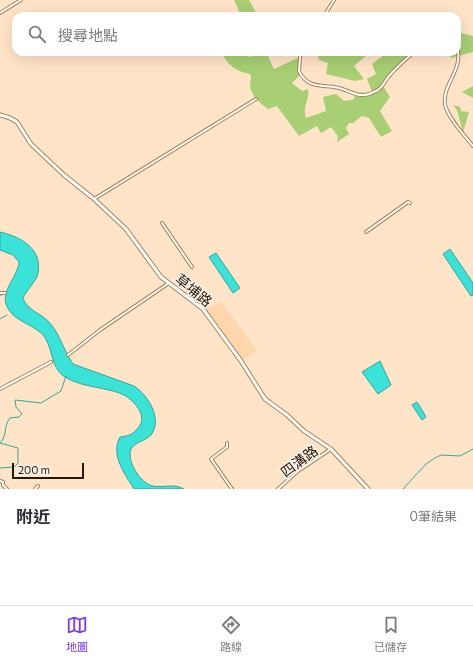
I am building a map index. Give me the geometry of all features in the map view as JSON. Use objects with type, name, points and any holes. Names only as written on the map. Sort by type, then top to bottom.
[{"type":"street","points":[[0,13],[21,0]]},
{"type":"street","points":[[326,12],[334,0]]},
{"type":"street","points":[[300,56],[299,71],[308,81],[316,86],[340,88],[356,95],[376,92],[381,88],[389,75],[410,56]]},
{"type":"street","points":[[458,56],[458,65],[445,94],[445,105],[453,120],[473,146]]},
{"type":"street","points":[[94,199],[256,99]]},
{"type":"street","name":"草埔路","points":[[0,115],[17,122],[31,144],[126,229],[161,277],[206,313],[241,361],[265,400],[287,415],[304,432],[331,450],[368,489]]},
{"type":"street","points":[[366,232],[408,202],[410,203]]},
{"type":"street","points":[[162,223],[192,267]]},
{"type":"street","points":[[68,355],[100,330],[169,283]]},
{"type":"street","points":[[0,293],[5,293]]},
{"type":"street","points":[[0,389],[51,362]]},
{"type":"street","points":[[227,443],[227,447],[211,459],[232,489]]},
{"type":"street","name":"四溝路","points":[[278,489],[298,471],[331,450]]},
{"type":"street","points":[[1,482],[7,489]]},
{"type":"street","points":[[35,489],[38,486]]},
{"type":"shaded area","points":[[221,302],[257,350],[241,361],[203,309]]},
{"type":"green space","points":[[234,0],[249,0],[256,12],[239,12]]},
{"type":"green space","points":[[461,33],[473,36],[473,52],[461,55]]},
{"type":"green space","points":[[224,56],[268,56],[274,69],[300,57],[299,70],[301,74],[292,83],[302,91],[308,89],[308,97],[305,106],[306,118],[326,111],[323,97],[336,94],[344,101],[353,100],[356,93],[372,92],[367,79],[376,74],[372,64],[383,56],[409,56],[390,73],[383,86],[390,97],[380,111],[392,131],[381,137],[369,118],[362,116],[353,123],[349,123],[346,128],[349,134],[337,142],[338,136],[331,127],[321,133],[317,126],[299,136],[277,106],[268,109],[254,96],[250,86],[250,74],[232,67]]},
{"type":"green space","points":[[318,56],[366,56],[354,66],[364,79],[355,81],[326,74],[328,63],[319,60]]},
{"type":"green space","points":[[473,86],[473,98],[462,92]]},
{"type":"green space","points":[[453,105],[460,107],[461,111],[469,112],[463,133],[457,110]]},
{"type":"water","points":[[0,232],[23,241],[35,252],[38,259],[39,268],[37,277],[23,298],[27,305],[45,318],[52,326],[59,336],[73,364],[134,386],[149,401],[155,415],[154,429],[151,435],[131,449],[130,454],[131,460],[139,477],[153,486],[176,486],[184,489],[134,489],[120,464],[117,444],[120,437],[132,434],[141,424],[142,419],[140,410],[126,396],[72,381],[65,377],[56,368],[48,344],[41,333],[16,318],[8,309],[5,298],[6,293],[19,262],[13,255],[0,250]]},
{"type":"water","points":[[450,249],[473,283],[473,295],[471,296],[443,254]]},
{"type":"water","points":[[216,253],[240,288],[233,293],[209,257]]},
{"type":"water","points":[[380,361],[391,385],[378,394],[362,372]]},
{"type":"water","points":[[417,402],[426,417],[422,420],[412,405]]},
{"type":"waterway","points":[[0,319],[7,315]]},
{"type":"waterway","points":[[0,468],[14,467],[18,463],[18,448],[0,443],[4,437],[10,418],[19,417],[22,414],[16,407],[15,400],[41,403],[61,391],[66,376]]},
{"type":"waterway","points":[[403,489],[426,464],[435,458],[441,455],[460,456],[473,449]]}]
